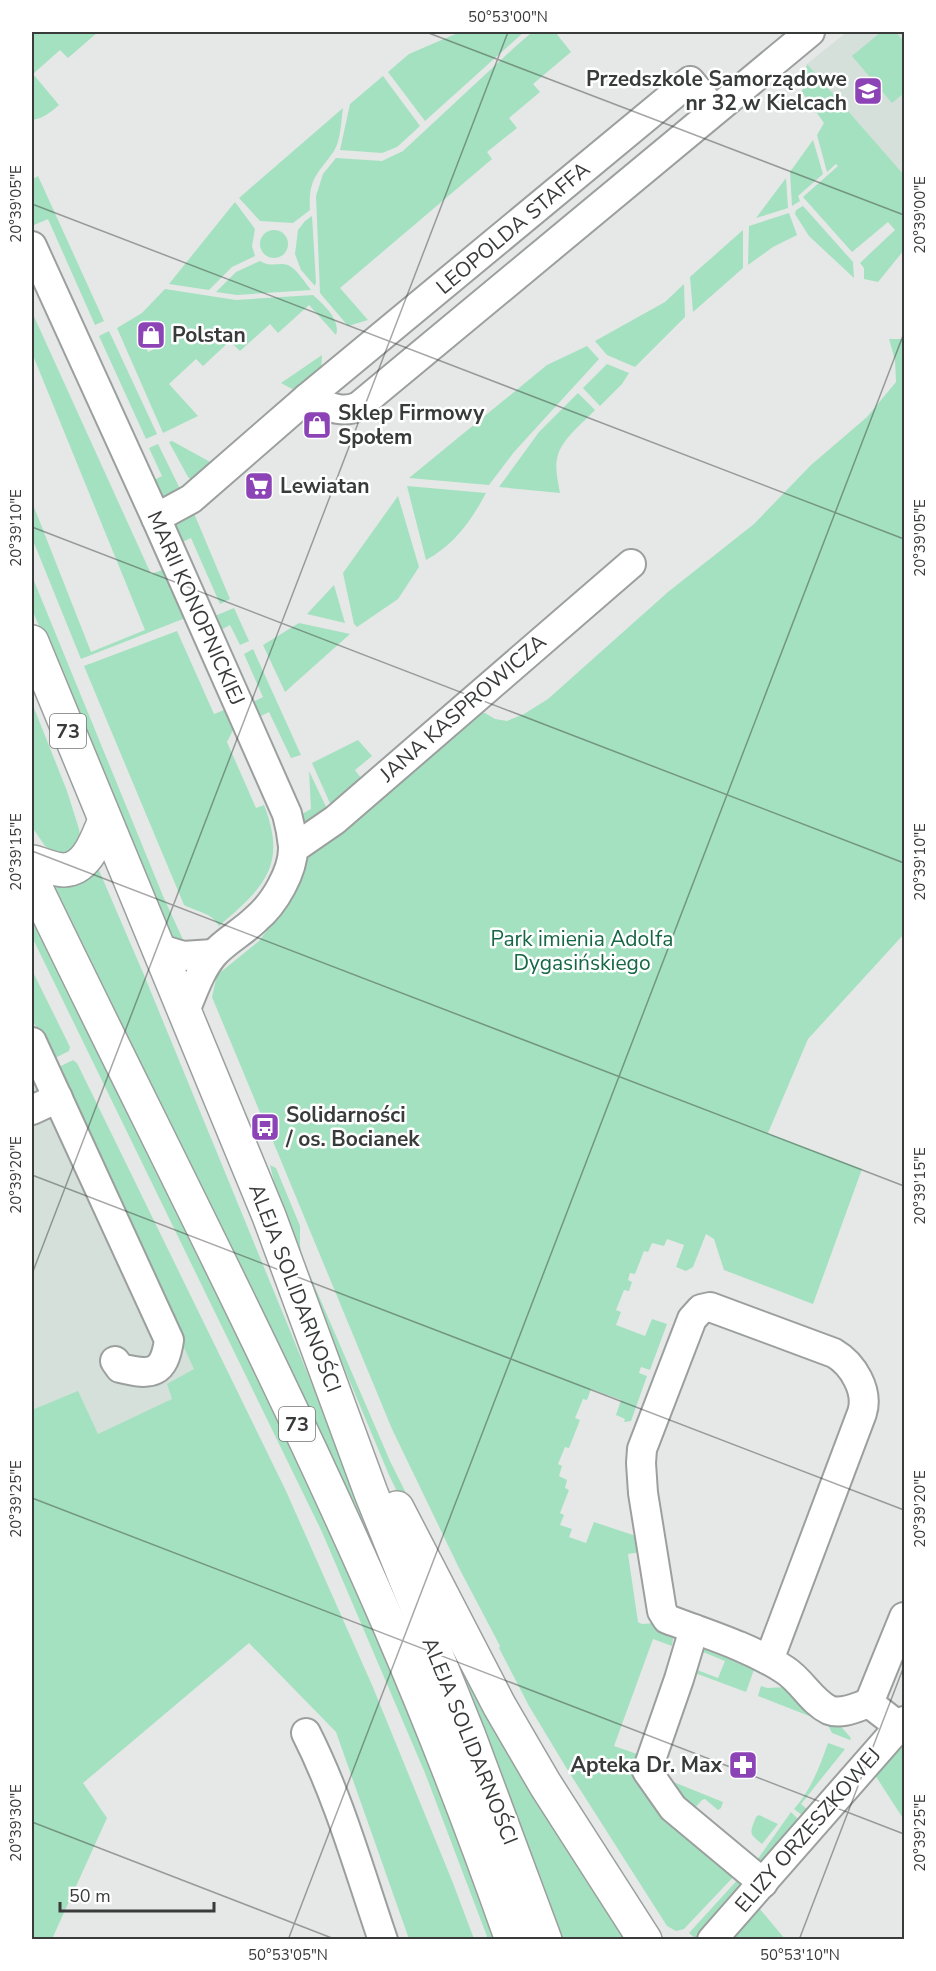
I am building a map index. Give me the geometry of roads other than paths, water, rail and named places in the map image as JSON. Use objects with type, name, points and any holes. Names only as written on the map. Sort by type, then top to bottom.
[{"type":"main road","name":"ALEJA SOLIDARNOŚCI","points":[[32,642],[269,1216],[371,1493],[469,1736],[545,1940]]},
{"type":"main road","points":[[32,862],[67,870],[80,863],[90,852],[105,820]]},
{"type":"main road","name":"ALEJA SOLIDARNOŚCI","points":[[32,880],[206,1235],[354,1546],[451,1775],[512,1940]]},
{"type":"main road","points":[[335,1392],[499,1705],[545,1784],[645,1940]]},
{"type":"street","name":"LEOPOLDA STAFFA","points":[[307,398],[341,411],[349,411],[359,406],[810,32]]},
{"type":"street","name":"LEOPOLDA STAFFA","points":[[156,518],[191,499],[307,398],[690,81],[714,110]]},
{"type":"street","name":"MARII KONOPNICKIEJ","points":[[32,246],[287,814],[293,849],[284,883],[273,902],[256,920],[213,954],[198,979],[184,1013]]},
{"type":"street","points":[[464,269],[489,298]]},
{"type":"street","name":"JANA KASPROWICZA","points":[[293,849],[335,820],[631,564]]},
{"type":"street","points":[[157,948],[183,956],[213,954]]},
{"type":"street","points":[[32,1042],[169,1340],[166,1358],[156,1370],[140,1373],[120,1368],[115,1361]]},
{"type":"street","points":[[32,1110],[58,1098]]},
{"type":"street","points":[[769,1660],[862,1413],[865,1398],[848,1363],[834,1353],[710,1307],[701,1308],[692,1319],[642,1449],[643,1493],[662,1611],[668,1619],[769,1660],[789,1672],[818,1703],[831,1711],[846,1712],[869,1702],[904,1617]]},
{"type":"street","points":[[694,1629],[647,1771],[673,1808],[763,1883]]},
{"type":"street","points":[[869,1702],[902,1724]]},
{"type":"street","name":"ELIZY ORZESZKOWEJ","points":[[712,1940],[902,1724]]},
{"type":"street","points":[[306,1733],[320,1760],[383,1940]]},
{"type":"place","name":"Przedszkole Samorządowe nr 32 w Kielcach","points":[[868,91]]},
{"type":"place","name":"Polstan","points":[[151,335]]},
{"type":"place","name":"Sklep Firmowy Społem","points":[[317,425]]},
{"type":"place","name":"Lewiatan","points":[[259,486]]},
{"type":"place","name":"Solidarności / os. Bocianek","points":[[265,1127]]},
{"type":"place","name":"Apteka Dr. Max","points":[[743,1765]]},
{"type":"park label","name":"Park imienia Adolfa Dygasińskiego","points":[[582,951]]}]
